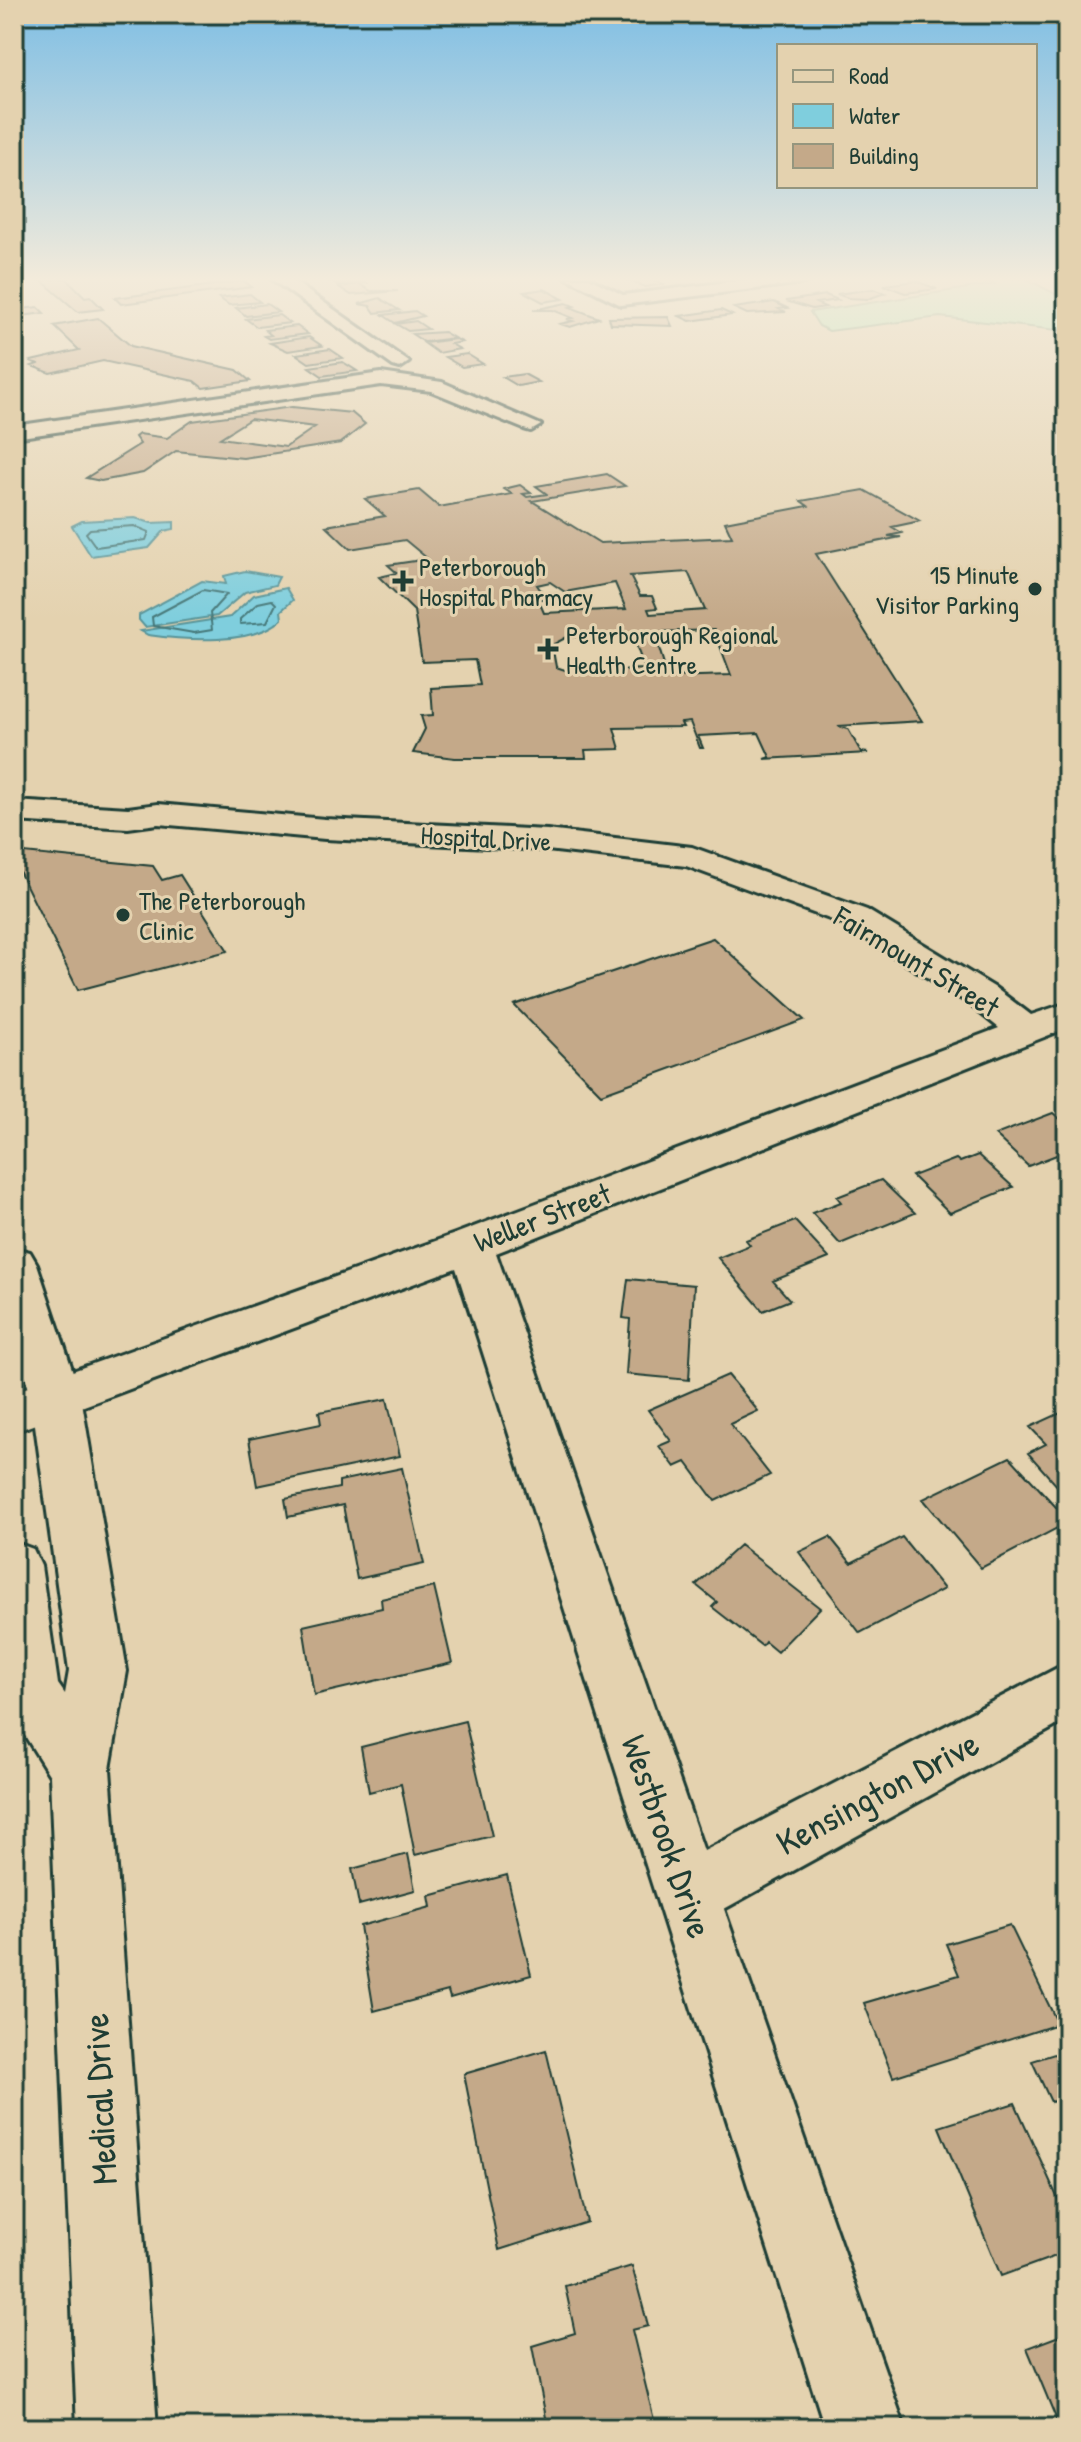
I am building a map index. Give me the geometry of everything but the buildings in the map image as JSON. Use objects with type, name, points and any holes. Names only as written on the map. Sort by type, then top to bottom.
[{"type":"street","points":[[14,432],[291,392]]},
{"type":"street","points":[[450,392],[531,425]]},
{"type":"street","name":"Hospital Drive","points":[[14,790],[139,801],[158,814]]},
{"type":"street","name":"Hospital Drive","points":[[14,811],[128,818],[158,814],[325,829],[547,840],[692,857],[806,899]]},
{"type":"street","name":"Fairmount Street","points":[[806,899],[855,917],[981,995],[1025,1029]]},
{"type":"street","name":"Weller Street","points":[[35,1404],[471,1245],[1067,1015]]},
{"type":"street","name":"Westbrook Drive","points":[[471,1245],[865,2428]]},
{"type":"street","name":"Medical Drive","points":[[14,1264],[35,1404],[98,1671],[80,1769],[117,2428]]},
{"type":"street","name":"Medical Drive","points":[[14,1566],[30,1692],[80,1769]]},
{"type":"street","name":"Kensington Drive","points":[[687,1894],[1067,1690]]},
{"type":"water","points":[[135,518],[151,523],[174,522],[174,529],[164,531],[149,548],[91,556],[72,526],[82,521]]},
{"type":"water","points":[[245,571],[279,577],[275,585],[245,592],[217,616],[145,627],[139,620],[139,615],[202,581],[226,584],[224,576]]},
{"type":"water","points":[[286,588],[293,600],[281,611],[282,619],[254,634],[199,639],[148,635],[141,631],[230,617],[254,595]]},
{"type":"place","name":"Peterborough Hospital Pharmacy","points":[[403,581]]},
{"type":"place","name":"15 Minute Visitor Parking","points":[[1035,589]]},
{"type":"place","name":"Peterborough Regional Health Centre","points":[[548,649]]},
{"type":"place","name":"The Peterborough Clinic","points":[[123,915]]}]
